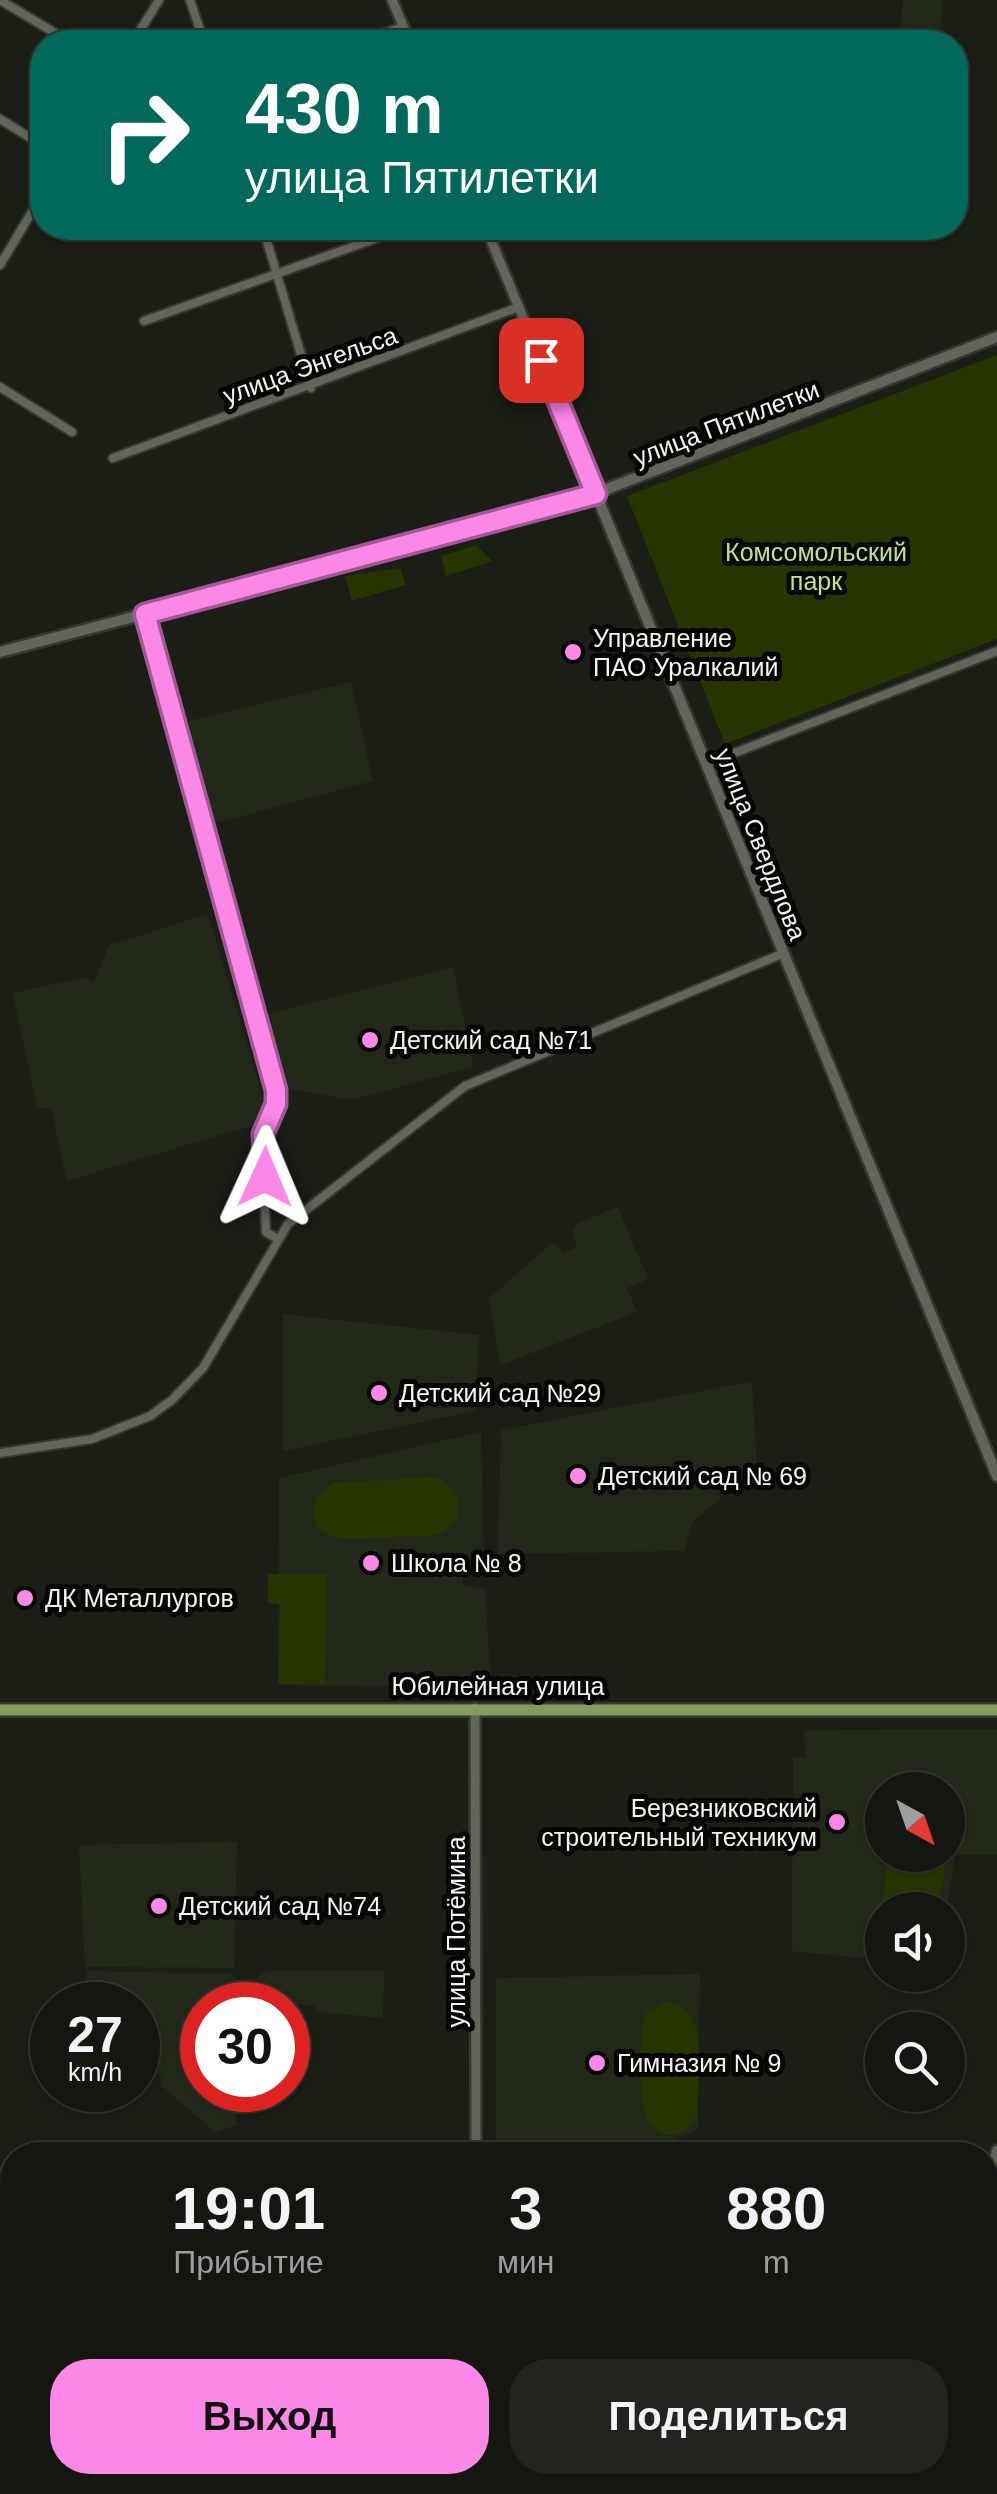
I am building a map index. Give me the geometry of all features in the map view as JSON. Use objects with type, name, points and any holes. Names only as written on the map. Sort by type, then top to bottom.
[{"type":"main road","name":"улица Пятилетки","points":[[0,652],[596,494],[997,337]]},
{"type":"main road","name":"улица Свердлова","points":[[596,494],[997,1476]]},
{"type":"main road","name":"Юбилейная улица","points":[[0,1710],[997,1710]]},
{"type":"street","points":[[0,0],[50,30]]},
{"type":"street","points":[[141,30],[158,0]]},
{"type":"street","points":[[190,0],[200,30]]},
{"type":"street","points":[[392,0],[405,30]]},
{"type":"street","points":[[391,30],[403,26]]},
{"type":"street","points":[[0,119],[30,138]]},
{"type":"street","points":[[0,265],[30,215]]},
{"type":"street","points":[[267,240],[311,388]]},
{"type":"street","points":[[144,321],[371,240]]},
{"type":"street","name":"улица Свердлова","points":[[491,240],[596,494]]},
{"type":"street","points":[[0,244],[9,250]]},
{"type":"street","name":"улица Энгельса","points":[[113,458],[311,388],[519,307]]},
{"type":"street","points":[[0,387],[72,432]]},
{"type":"street","points":[[145,614],[276,1090],[276,1104],[263,1134],[262,1148],[266,1232],[276,1238]]},
{"type":"street","points":[[706,764],[997,651]]},
{"type":"street","points":[[0,1453],[92,1439],[150,1416],[172,1400],[203,1368],[276,1238],[346,1176],[465,1086],[784,954]]},
{"type":"street","name":"улица Потёмина","points":[[475,1708],[476,2142]]},
{"type":"shaded area","points":[[903,0],[942,0],[941,30],[901,30]]},
{"type":"shaded area","points":[[351,682],[373,781],[212,824],[188,721]]},
{"type":"shaded area","points":[[208,914],[266,1107],[254,1125],[67,1181],[51,1108],[37,1108],[13,993],[87,977],[93,984],[109,945]]},
{"type":"shaded area","name":"Детский сад №71","points":[[453,967],[473,1067],[352,1100],[282,1088],[267,1014]]},
{"type":"shaded area","points":[[618,1207],[648,1279],[627,1288],[637,1312],[500,1365],[489,1298],[553,1242],[564,1253],[577,1247],[572,1231],[578,1223]]},
{"type":"shaded area","name":"Детский сад №29","points":[[283,1314],[479,1335],[475,1411],[283,1451]]},
{"type":"shaded area","name":"Детский сад № 69","points":[[748,1382],[752,1385],[757,1468],[693,1521],[684,1551],[498,1554],[501,1430]]},
{"type":"shaded area","name":"Школа № 8","points":[[481,1432],[484,1558],[462,1558],[462,1586],[485,1588],[491,1687],[278,1685],[279,1478]]},
{"type":"shaded area","name":"Березниковский строительный техникум","points":[[997,1729],[997,1855],[965,1855],[965,1772],[865,1772],[865,1872],[952,1872],[949,1892],[865,1892],[865,1958],[792,1951],[793,1758],[805,1757],[804,1730]]},
{"type":"shaded area","name":"Детский сад №74","points":[[237,1842],[234,1968],[85,1967],[79,1845]]},
{"type":"shaded area","points":[[86,1971],[232,1974],[238,1981],[180,1982],[180,2102],[161,2085],[160,1982],[87,1982]]},
{"type":"shaded area","points":[[267,1971],[384,1971],[383,2018],[317,2012],[316,2005],[310,2005],[310,1982],[251,1981]]},
{"type":"shaded area","name":"Гимназия № 9","points":[[700,1974],[698,2130],[667,2142],[496,2142],[496,1978]]},
{"type":"shaded area","points":[[192,2112],[236,2112],[236,2125],[215,2132]]},
{"type":"green space","name":"Комсомольский парк","points":[[997,355],[997,639],[725,744],[627,496]]},
{"type":"green space","points":[[476,545],[492,561],[446,576],[441,556]]},
{"type":"green space","points":[[401,568],[405,585],[352,601],[345,576]]},
{"type":"green space","points":[[437,1477],[454,1489],[458,1500],[457,1517],[440,1534],[349,1539],[324,1533],[316,1525],[316,1497],[333,1483]]},
{"type":"green space","points":[[268,1574],[327,1574],[325,1685],[279,1684],[280,1604],[268,1603]]},
{"type":"green space","points":[[887,1872],[944,1872],[941,1892],[884,1892]]},
{"type":"green space","points":[[669,2001],[683,2007],[692,2018],[699,2066],[697,2115],[685,2130],[667,2135],[648,2120],[640,2069],[642,2022],[648,2011]]},
{"type":"place","name":"Управление ПАО Уралкалий","points":[[573,652]]},
{"type":"place","name":"Детский сад №71","points":[[370,1040]]},
{"type":"place","name":"Детский сад №29","points":[[379,1393]]},
{"type":"place","name":"Детский сад № 69","points":[[578,1476]]},
{"type":"place","name":"Школа № 8","points":[[371,1563]]},
{"type":"place","name":"ДК Металлургов","points":[[25,1598]]},
{"type":"place","name":"Березниковский строительный техникум","points":[[837,1822]]},
{"type":"place","name":"Детский сад №74","points":[[159,1906]]},
{"type":"place","name":"Гимназия № 9","points":[[597,2063]]},
{"type":"route","points":[[265,1177],[263,1134],[276,1104],[276,1090],[145,614],[596,494],[541,360]]}]
